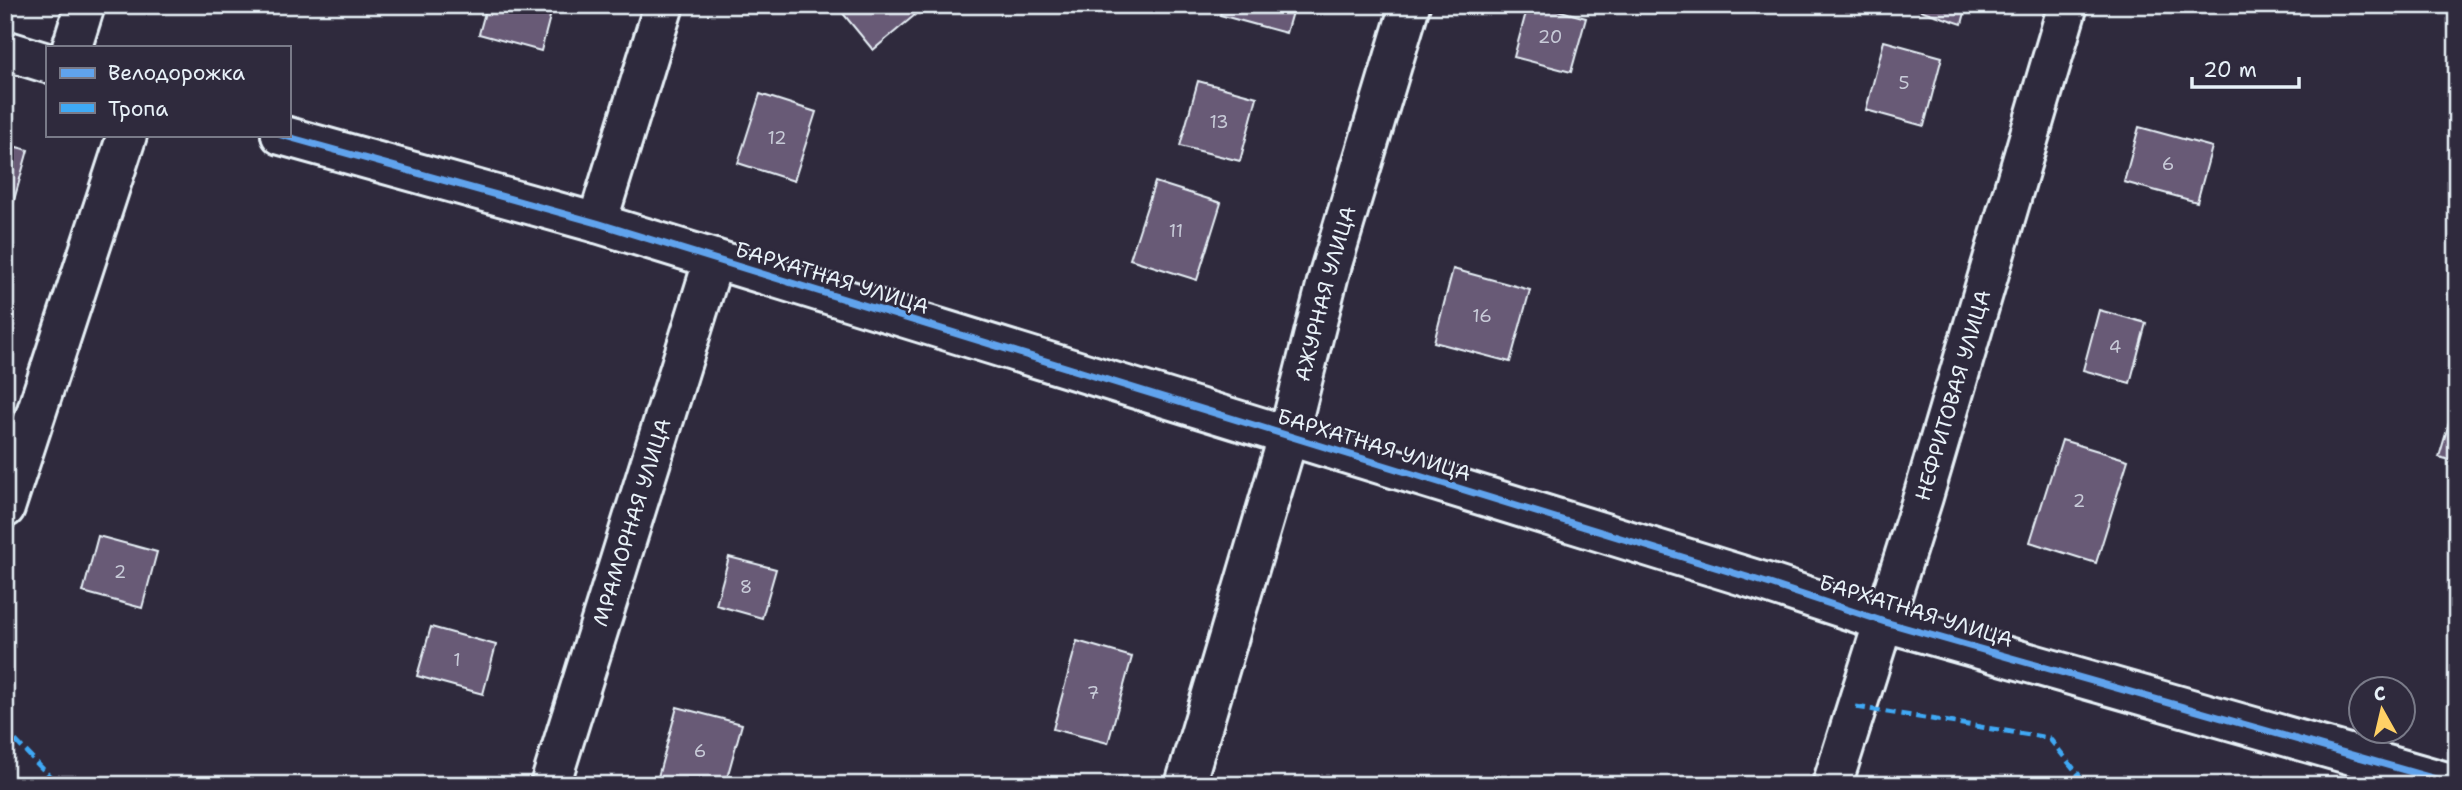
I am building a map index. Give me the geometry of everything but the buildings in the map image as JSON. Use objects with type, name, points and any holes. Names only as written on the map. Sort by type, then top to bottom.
[{"type":"street","points":[[72,46],[85,5]]},
{"type":"street","points":[[597,223],[664,5]]},
{"type":"street","name":"АЖУРНАЯ УЛИЦА","points":[[1185,785],[1288,437],[1329,274],[1410,5]]},
{"type":"street","name":"НЕФРИТОВАЯ УЛИЦА","points":[[1832,785],[1885,622],[2068,5]]},
{"type":"street","points":[[5,50],[46,63]]},
{"type":"street","points":[[5,509],[127,136]]},
{"type":"street","name":"БАРХАТНАЯ УЛИЦА","points":[[285,136],[597,223],[1770,584],[1885,622],[2457,785]]},
{"type":"street","name":"МРАМОРНАЯ УЛИЦА","points":[[550,785],[714,260]]},
{"type":"marked path","points":[[1856,707],[2049,738],[2087,785]]},
{"type":"marked path","points":[[5,730],[58,785]]},
{"type":"cycle path","points":[[285,136],[597,223],[1770,584],[1885,622],[2457,785]]}]
